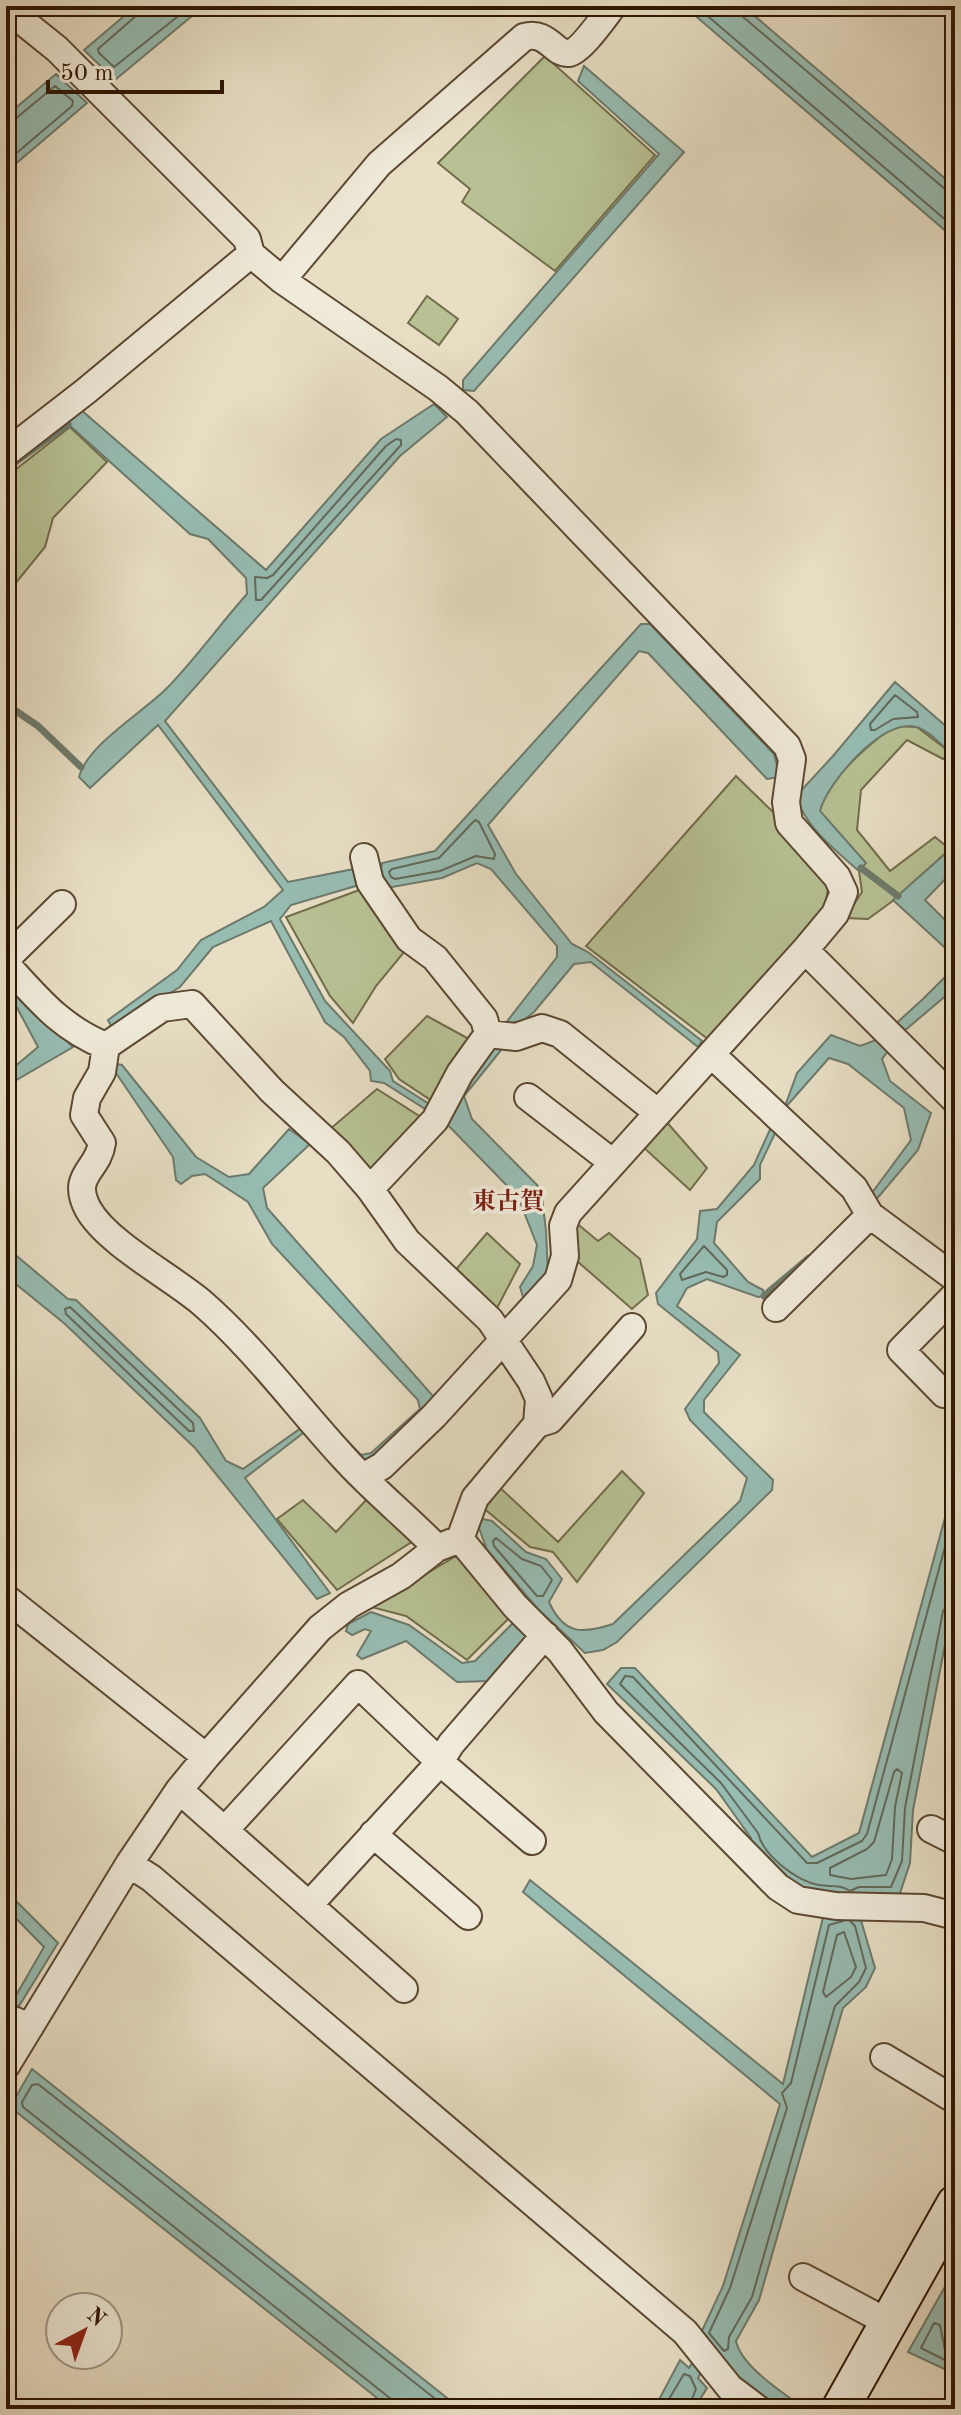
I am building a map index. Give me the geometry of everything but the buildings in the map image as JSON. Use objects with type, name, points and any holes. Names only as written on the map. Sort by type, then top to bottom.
[{"type":"main road","points":[[840,2409],[955,2204]]},
{"type":"street","points":[[282,280],[379,164],[524,37],[544,37],[569,53],[578,48],[613,6]]},
{"type":"street","points":[[6,8],[57,49],[225,216],[247,239],[251,254],[282,280],[438,388],[467,412],[787,746],[792,759],[786,802],[789,823],[837,877],[844,892],[835,914],[805,950],[568,1213],[563,1226],[565,1256],[558,1280],[424,1426],[382,1466],[363,1477]]},
{"type":"street","points":[[6,453],[251,254]]},
{"type":"street","points":[[364,857],[370,882],[409,939],[435,958],[484,1019],[488,1034]]},
{"type":"street","points":[[62,904],[6,961],[13,995],[56,1018],[80,1036],[106,1046]]},
{"type":"street","points":[[805,950],[955,1100]]},
{"type":"street","points":[[537,1424],[539,1399],[531,1381],[490,1320],[407,1241],[370,1189],[338,1152],[272,1091],[192,1004],[162,1008],[106,1046],[102,1072],[87,1098],[84,1115],[102,1143],[100,1155],[86,1171],[80,1189],[89,1211],[113,1236],[200,1302],[250,1350],[363,1477],[449,1544],[545,1635],[606,1712],[778,1887],[798,1900],[836,1906],[924,1908],[955,1916]]},
{"type":"street","points":[[488,1034],[516,1037],[542,1028],[560,1034],[657,1112]]},
{"type":"street","points":[[370,1189],[439,1114],[460,1073],[488,1034]]},
{"type":"street","points":[[712,1055],[854,1188],[870,1215],[950,1263]]},
{"type":"street","points":[[528,1097],[612,1162]]},
{"type":"street","points":[[776,1308],[870,1215]]},
{"type":"street","points":[[944,1394],[901,1350],[955,1295]]},
{"type":"street","points":[[6,2066],[18,2022],[179,1790],[206,1757],[320,1628],[349,1605],[449,1544],[475,1498],[537,1424],[550,1420],[632,1327]]},
{"type":"street","points":[[6,1598],[206,1757]]},
{"type":"street","points":[[309,1905],[440,1762],[451,1744],[545,1635]]},
{"type":"street","points":[[225,1830],[358,1684],[440,1762],[532,1841]]},
{"type":"street","points":[[179,1790],[404,1989]]},
{"type":"street","points":[[931,1829],[955,1841]]},
{"type":"street","points":[[373,1834],[468,1916]]},
{"type":"street","points":[[129,1864],[151,1878],[685,2332],[730,2388],[758,2409]]},
{"type":"street","points":[[884,2057],[955,2100]]},
{"type":"street","points":[[803,2277],[889,2323]]},
{"type":"green space","points":[[545,56],[655,155],[555,271],[462,202],[470,189],[438,163]]},
{"type":"green space","points":[[427,296],[458,319],[439,345],[408,323]]},
{"type":"green space","points":[[70,427],[107,462],[53,518],[45,547],[15,584],[6,575],[6,477]]},
{"type":"green space","points":[[894,726],[917,727],[951,753],[943,759],[907,740],[861,790],[857,830],[890,871],[935,837],[950,849],[894,900],[868,919],[845,918],[862,892],[859,871],[865,862],[819,811],[840,775]]},
{"type":"green space","points":[[736,776],[774,813],[784,832],[829,884],[823,917],[709,1040],[586,946]]},
{"type":"green space","points":[[362,889],[405,951],[376,986],[353,1023],[330,996],[286,917]]},
{"type":"green space","points":[[427,1016],[469,1039],[435,1103],[399,1079],[385,1059]]},
{"type":"green space","points":[[377,1089],[427,1121],[370,1174],[329,1130]]},
{"type":"green space","points":[[664,1119],[707,1168],[690,1190],[642,1146]]},
{"type":"green space","points":[[574,1221],[598,1241],[609,1233],[640,1259],[648,1295],[632,1309],[577,1261]]},
{"type":"green space","points":[[487,1233],[520,1264],[496,1310],[453,1273]]},
{"type":"green space","points":[[622,1471],[644,1493],[577,1582],[553,1552],[530,1547],[481,1506],[494,1482],[558,1542]]},
{"type":"green space","points":[[369,1497],[413,1541],[337,1590],[277,1519],[303,1500],[336,1532]]},
{"type":"green space","points":[[456,1556],[510,1617],[467,1660],[406,1616],[371,1607]]},
{"type":"water","points":[[136,6],[204,6],[115,80],[84,50]]},
{"type":"water","points":[[684,6],[743,6],[955,187],[955,239]]},
{"type":"water","points":[[584,66],[684,152],[474,391],[463,390],[463,380],[659,154],[578,81]]},
{"type":"water","points":[[56,74],[87,103],[6,172],[6,116]]},
{"type":"water","points":[[434,404],[447,417],[400,456],[165,721],[288,882],[354,869],[359,885],[291,905],[280,919],[325,1001],[390,1071],[393,1081],[447,1115],[462,1086],[494,1048],[502,1049],[464,1096],[472,1119],[541,1189],[548,1273],[525,1304],[520,1287],[533,1266],[537,1245],[518,1197],[444,1121],[384,1083],[371,1081],[370,1071],[344,1037],[325,1022],[271,921],[213,947],[180,987],[112,1028],[108,1020],[177,970],[201,940],[264,907],[283,890],[158,725],[90,788],[79,777],[84,765],[104,741],[166,689],[247,594],[246,578],[208,539],[190,534],[68,424],[67,419],[80,409],[266,570],[381,439]]},
{"type":"water","points":[[641,624],[650,624],[774,754],[780,777],[767,779],[648,653],[639,651],[488,825],[516,874],[572,944],[588,952],[702,1041],[698,1047],[591,962],[574,964],[534,1012],[516,1026],[505,1024],[557,957],[557,946],[491,869],[477,863],[442,878],[387,888],[380,873],[382,863],[435,851]]},
{"type":"water","points":[[895,682],[955,734],[955,757],[926,732],[916,727],[903,727],[873,742],[845,769],[820,811],[866,863],[859,871],[814,828],[796,796]]},
{"type":"water","points":[[955,845],[955,869],[925,900],[955,930],[955,988],[903,1032],[882,1059],[890,1081],[931,1113],[918,1150],[875,1201],[872,1193],[911,1140],[904,1108],[848,1064],[829,1058],[784,1109],[797,1073],[831,1035],[860,1046],[879,1039],[949,973],[954,956],[893,900]]},
{"type":"water","points":[[6,981],[73,1047],[6,1086],[6,1074],[38,1047],[6,987]]},
{"type":"water","points":[[116,1064],[122,1065],[196,1157],[229,1177],[249,1174],[289,1129],[310,1144],[263,1188],[267,1208],[433,1396],[431,1405],[370,1462],[357,1462],[331,1430],[336,1429],[361,1455],[371,1453],[420,1409],[418,1400],[272,1244],[248,1202],[205,1174],[192,1176],[181,1184],[176,1180],[173,1157],[116,1073]]},
{"type":"water","points":[[772,1125],[777,1129],[760,1165],[760,1179],[717,1222],[714,1243],[748,1282],[763,1290],[764,1296],[758,1297],[707,1279],[687,1288],[677,1306],[740,1355],[704,1400],[704,1412],[773,1480],[772,1490],[617,1642],[603,1650],[585,1653],[539,1610],[487,1550],[478,1525],[483,1519],[492,1521],[526,1552],[546,1559],[562,1579],[549,1602],[561,1621],[583,1630],[613,1624],[740,1501],[747,1478],[690,1420],[685,1409],[719,1363],[718,1352],[658,1304],[656,1293],[697,1239],[700,1211],[717,1209],[754,1165]]},
{"type":"water","points":[[6,1247],[68,1299],[76,1300],[200,1418],[226,1461],[243,1469],[304,1426],[307,1430],[245,1478],[330,1593],[317,1599],[195,1448],[65,1324],[6,1276]]},
{"type":"water","points":[[955,1481],[955,1593],[913,1810],[910,1863],[899,1896],[860,1917],[875,1968],[866,1987],[843,2008],[759,2300],[736,2341],[754,2369],[804,2408],[781,2409],[729,2369],[699,2337],[723,2286],[780,2104],[523,1892],[530,1880],[783,2084],[824,1913],[816,1893],[792,1884],[750,1845],[751,1838],[716,1789],[607,1684],[621,1668],[635,1668],[812,1857],[859,1833]]},
{"type":"water","points":[[371,1612],[409,1625],[462,1663],[475,1661],[515,1621],[530,1635],[491,1681],[457,1682],[406,1641],[362,1659],[357,1655],[371,1631],[365,1629],[352,1635],[346,1631],[348,1624]]},
{"type":"water","points":[[6,1891],[58,1943],[19,2006],[11,2004],[44,1947],[6,1908]]},
{"type":"water","points":[[32,2069],[461,2409],[391,2409],[10,2107]]},
{"type":"water","points":[[955,2269],[955,2297],[947,2312],[952,2352],[955,2355],[955,2374],[908,2352]]},
{"type":"water","points":[[680,2360],[689,2368],[694,2360],[703,2369],[698,2378],[707,2388],[694,2409],[654,2409]]},
{"type":"waterway","points":[[6,469],[68,424]]},
{"type":"waterway","points":[[6,711],[13,709],[38,726],[81,767]]},
{"type":"waterway","points":[[861,868],[898,896]]},
{"type":"waterway","points":[[764,1296],[809,1258]]},
{"type":"district","name":"東古賀","points":[[508,1203]]}]
